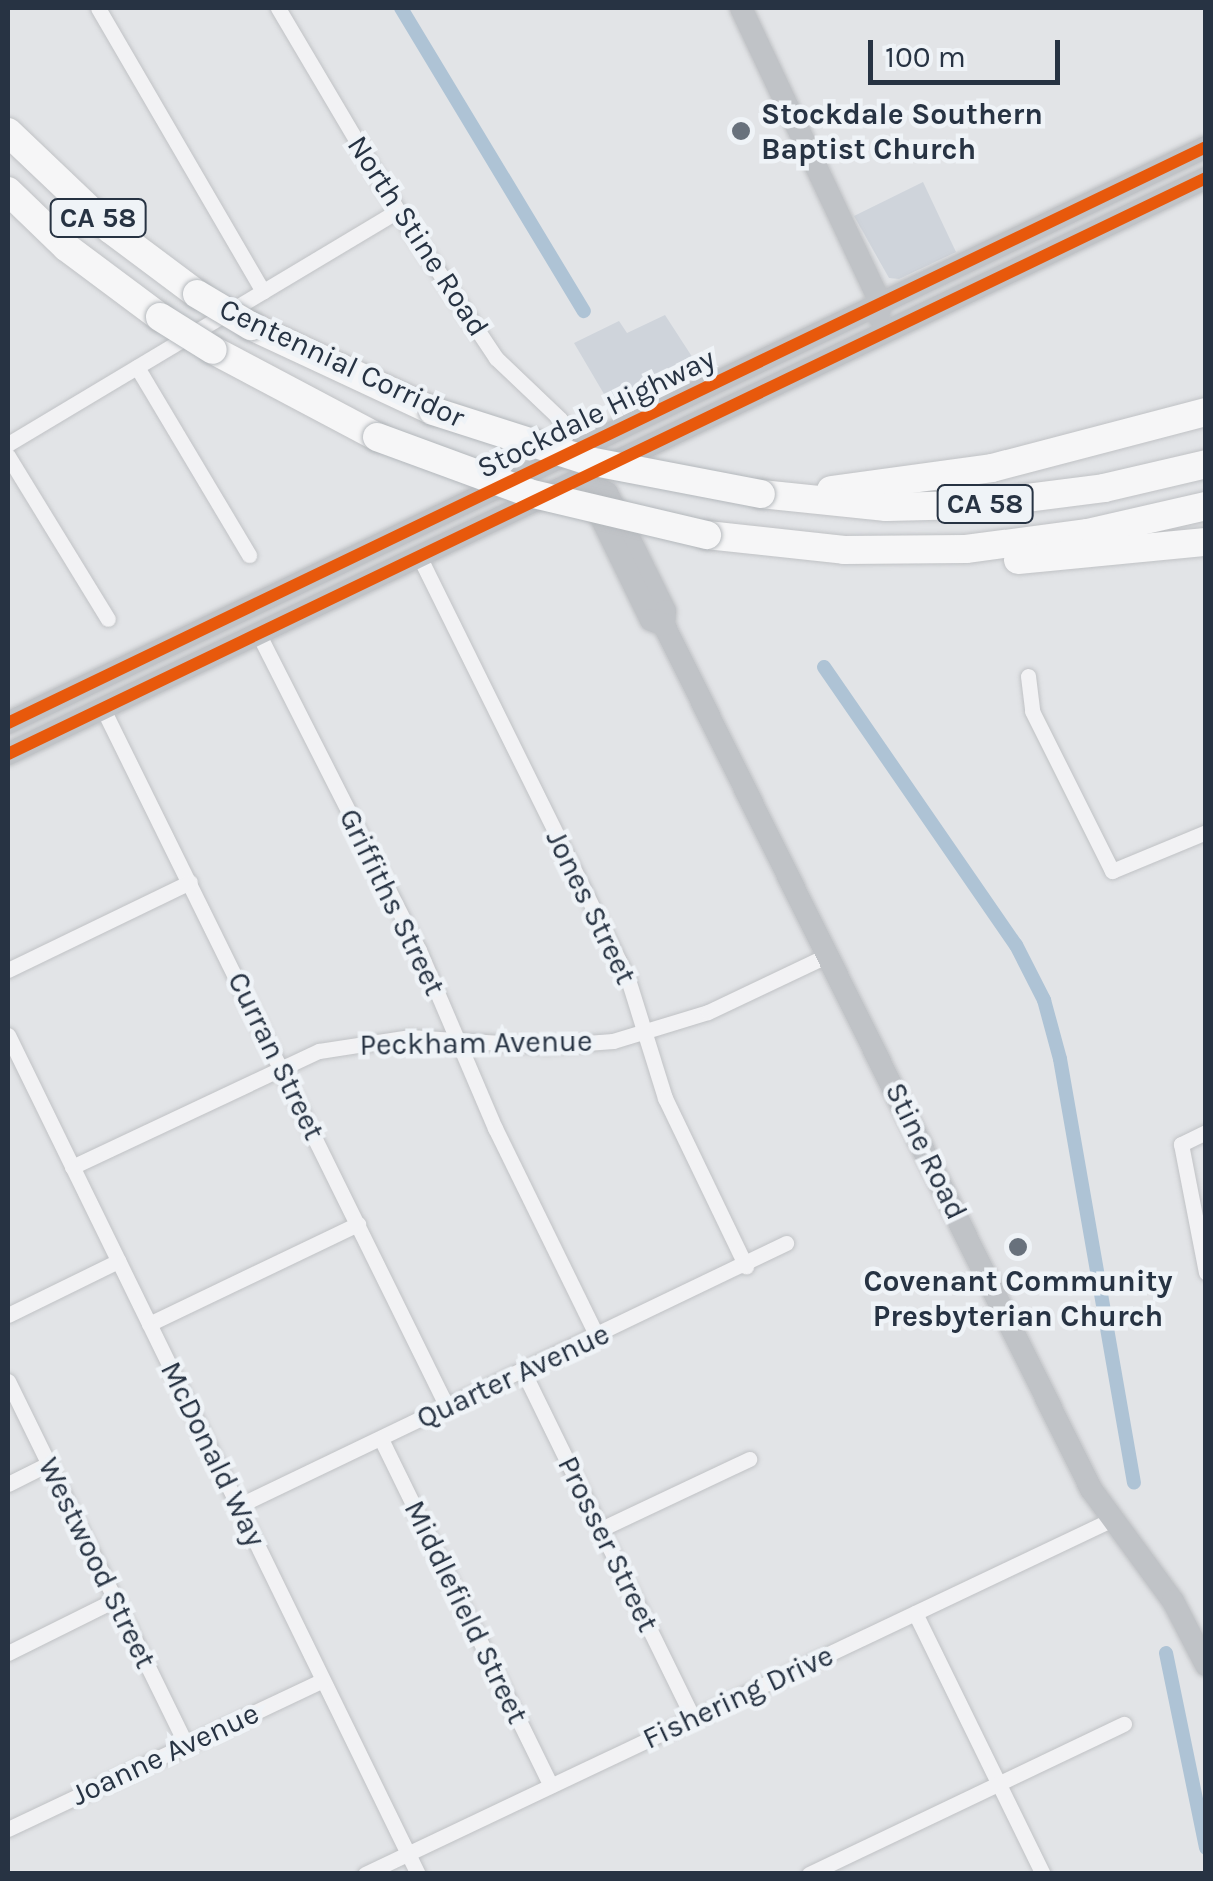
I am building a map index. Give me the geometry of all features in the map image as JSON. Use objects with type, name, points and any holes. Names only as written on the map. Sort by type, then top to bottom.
[{"type":"highway","name":"Centennial Corridor","points":[[8,132],[110,229],[198,294],[251,326],[434,411],[589,462],[767,494],[886,507],[972,505],[1104,488],[1206,464]]},
{"type":"highway","name":"Centennial Corridor","points":[[8,191],[66,247],[160,317],[213,350],[377,437],[529,493],[707,535],[844,550],[1006,546],[1206,506]]},
{"type":"highway","points":[[767,494],[975,471],[1206,412]]},
{"type":"highway","points":[[1128,553],[1206,542]]},
{"type":"highway","points":[[844,550],[987,560],[1206,550]]},
{"type":"main road","points":[[740,8],[881,304],[870,323],[798,360],[769,388]]},
{"type":"main road","name":"Stockdale Highway","points":[[8,723],[1206,147]]},
{"type":"main road","points":[[1028,264],[1036,246],[1095,215],[1147,175]]},
{"type":"main road","name":"Stockdale Highway","points":[[8,754],[419,556],[594,481],[769,388],[1206,178]]},
{"type":"main road","name":"Stine Road","points":[[578,449],[594,481],[593,501],[651,620],[664,625],[1110,1520],[1173,1601],[1206,1665]]},
{"type":"street","points":[[98,8],[262,292]]},
{"type":"street","name":"North Stine Road","points":[[278,8],[398,211],[506,371],[560,419],[578,449]]},
{"type":"street","points":[[8,444],[398,211]]},
{"type":"street","points":[[137,367],[249,555]]},
{"type":"street","points":[[8,456],[108,619]]},
{"type":"street","name":"Jones Street","points":[[419,556],[626,976],[671,1112],[746,1266]]},
{"type":"street","name":"Griffiths Street","points":[[258,633],[419,950],[457,1040],[597,1336]]},
{"type":"street","points":[[1028,676],[1032,711],[1112,871],[1206,832]]},
{"type":"street","name":"Curran Street","points":[[102,707],[447,1407]]},
{"type":"street","points":[[8,970],[190,882]]},
{"type":"street","name":"Peckham Avenue","points":[[72,1167],[281,1066],[378,1039],[580,1045],[646,1034],[708,1012],[830,954]]},
{"type":"street","name":"McDonald Way","points":[[8,1035],[418,1874]]},
{"type":"street","points":[[1206,1132],[1180,1144],[1206,1273]]},
{"type":"street","points":[[149,1324],[358,1224]]},
{"type":"street","name":"Quarter Avenue","points":[[238,1506],[746,1266],[786,1242]]},
{"type":"street","points":[[8,1315],[118,1261]]},
{"type":"street","name":"Prosser Street","points":[[524,1371],[693,1718]]},
{"type":"street","name":"Westwood Street","points":[[8,1381],[186,1745]]},
{"type":"street","name":"Middlefield Street","points":[[381,1438],[550,1786]]},
{"type":"street","points":[[601,1529],[748,1459]]},
{"type":"street","points":[[8,1484],[48,1464]]},
{"type":"street","name":"Fishering Drive","points":[[365,1874],[1110,1520]]},
{"type":"street","points":[[8,1653],[115,1600]]},
{"type":"street","points":[[915,1612],[1043,1874]]},
{"type":"street","name":"Joanne Avenue","points":[[8,1829],[323,1680]]},
{"type":"street","points":[[809,1874],[1124,1724]]},
{"type":"shaded area","points":[[923,182],[956,252],[899,279],[889,278],[854,216]]},
{"type":"shaded area","points":[[665,315],[700,369],[614,411],[574,343],[619,321],[627,333]]},
{"type":"waterway","points":[[401,8],[584,311]]},
{"type":"waterway","points":[[824,667],[1016,945],[1044,1000],[1060,1059],[1134,1483]]},
{"type":"waterway","points":[[1166,1653],[1206,1848]]},
{"type":"cycle path","points":[[8,723],[1206,147]]},
{"type":"cycle path","points":[[8,754],[1206,178]]},
{"type":"place","name":"Stockdale Southern Baptist Church","points":[[741,131]]},
{"type":"place","name":"Covenant Community Presbyterian Church","points":[[1018,1247]]}]
